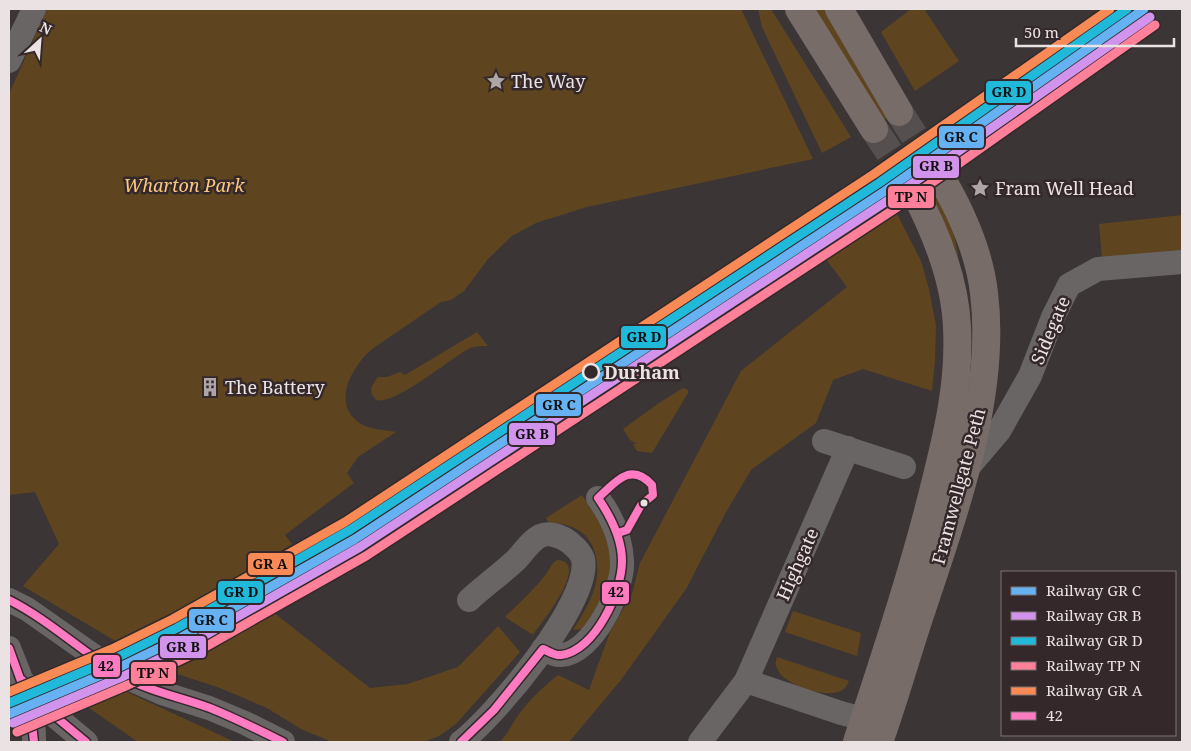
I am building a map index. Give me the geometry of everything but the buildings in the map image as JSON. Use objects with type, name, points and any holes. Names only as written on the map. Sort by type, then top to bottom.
[{"type":"highway","points":[[799,9],[874,129]]},
{"type":"highway","points":[[839,9],[899,112]]},
{"type":"highway","name":"Framwellgate Peth","points":[[872,732],[959,495],[982,397],[987,324],[985,299],[975,255],[963,219],[937,171]]},
{"type":"highway","name":"Framwellgate Peth","points":[[872,732],[890,641],[927,516],[950,424],[955,392],[957,326],[952,293],[944,259],[931,226],[912,188]]},
{"type":"street","points":[[9,61],[34,9]]},
{"type":"street","name":"Sidegate","points":[[965,471],[999,431],[1030,376],[1053,317],[1069,285],[1098,269],[1182,262]]},
{"type":"street","points":[[824,440],[904,467]]},
{"type":"street","name":"Highgate","points":[[700,742],[746,681],[848,448]]},
{"type":"street","points":[[543,649],[560,656],[570,653],[583,644],[603,620],[616,595],[622,563],[618,533],[607,510],[598,498]]},
{"type":"street","points":[[461,742],[504,699],[543,649],[573,603],[582,577],[583,558],[576,547],[565,539],[552,535],[542,535],[532,541],[516,560],[469,600]]},
{"type":"street","points":[[9,600],[27,609],[120,674],[162,693],[209,708],[284,742]]},
{"type":"street","points":[[9,648],[32,711],[34,742]]},
{"type":"street","points":[[22,680],[50,712],[86,742]]},
{"type":"street","points":[[746,681],[842,714],[872,732]]},
{"type":"green space","name":"Wharton Park","points":[[47,9],[741,9],[813,159],[587,207],[536,223],[512,236],[488,259],[464,291],[451,300],[441,302],[372,349],[357,367],[347,388],[346,399],[348,409],[354,419],[365,426],[396,432],[358,457],[347,473],[354,483],[285,535],[292,544],[170,619],[117,642],[23,586],[59,544],[35,492],[9,495],[9,94]]},
{"type":"green space","points":[[758,9],[771,9],[851,137],[822,153],[762,27]]},
{"type":"green space","points":[[813,9],[827,9],[826,13],[892,114],[884,120]]},
{"type":"green space","points":[[911,9],[924,9],[959,61],[915,91],[881,32]]},
{"type":"green space","points":[[931,179],[952,225],[959,259],[939,209],[925,183]]},
{"type":"green space","points":[[891,202],[921,261],[929,289],[936,326],[932,391],[863,369],[833,380],[816,423],[751,470],[725,514],[686,589],[621,680],[569,742],[499,742],[526,705],[558,675],[589,690],[610,632],[632,594],[640,563],[741,371],[847,287],[819,250]]},
{"type":"green space","points":[[1182,215],[1182,252],[1102,258],[1099,224]]},
{"type":"green space","points":[[477,332],[488,346],[468,349],[395,396],[384,400],[376,400],[372,394],[371,388],[378,377],[387,377],[400,372],[405,375]]},
{"type":"green space","points":[[683,388],[688,390],[688,393],[652,453],[637,451],[633,444],[637,444],[630,440],[623,429]]},
{"type":"green space","points":[[582,495],[606,531],[611,558],[607,583],[597,607],[583,629],[573,630],[594,590],[597,570],[596,559],[593,547],[585,535],[575,528],[548,522],[546,518]]},
{"type":"green space","points":[[557,560],[566,563],[569,571],[567,582],[553,607],[533,635],[505,617],[525,598]]},
{"type":"green space","points":[[263,600],[273,612],[370,688],[408,684],[458,667],[498,626],[520,652],[456,724],[439,736],[424,742],[332,742],[301,729],[267,708],[220,688],[141,662],[184,644]]},
{"type":"green space","points":[[793,611],[861,633],[857,656],[785,632]]},
{"type":"green space","points":[[777,657],[849,681],[845,688],[838,692],[818,692],[806,689],[795,685],[779,672],[776,664]]},
{"type":"green space","points":[[101,680],[235,742],[138,742],[69,694]]},
{"type":"tunnel","points":[[899,112],[937,171]]},
{"type":"tunnel","points":[[874,129],[912,187]]},
{"type":"transit line","points":[[9,692],[112,649],[173,619],[345,522],[874,174],[1110,9]]},
{"type":"transit line","points":[[9,703],[116,658],[177,628],[350,530],[879,183],[1127,9]]},
{"type":"transit line","points":[[9,714],[120,667],[182,637],[355,539],[885,191],[1144,9]]},
{"type":"transit line","points":[[13,723],[124,676],[186,646],[360,547],[890,199],[1150,17]]},
{"type":"transit line","points":[[17,732],[128,685],[191,655],[366,556],[896,208],[1155,25]]},
{"type":"transit line","name":"42","points":[[461,742],[494,710],[543,649],[561,655],[573,651],[585,643],[595,632],[612,603],[621,574],[622,561],[622,552],[615,528],[598,498],[623,477],[637,475],[652,485],[653,495],[641,505],[627,530],[618,533]]},
{"type":"transit line","name":"42","points":[[9,600],[38,617],[106,666],[131,681],[210,708],[283,742]]},
{"type":"transit line","name":"42","points":[[9,648],[30,706],[34,742]]},
{"type":"transit line","name":"42","points":[[22,680],[50,712],[86,742]]},
{"type":"place","name":"The Way","points":[[496,81]]},
{"type":"place","name":"Fram Well Head","points":[[980,188]]},
{"type":"place","name":"Durham","points":[[591,372]]},
{"type":"place","name":"The Battery","points":[[210,387]]}]
